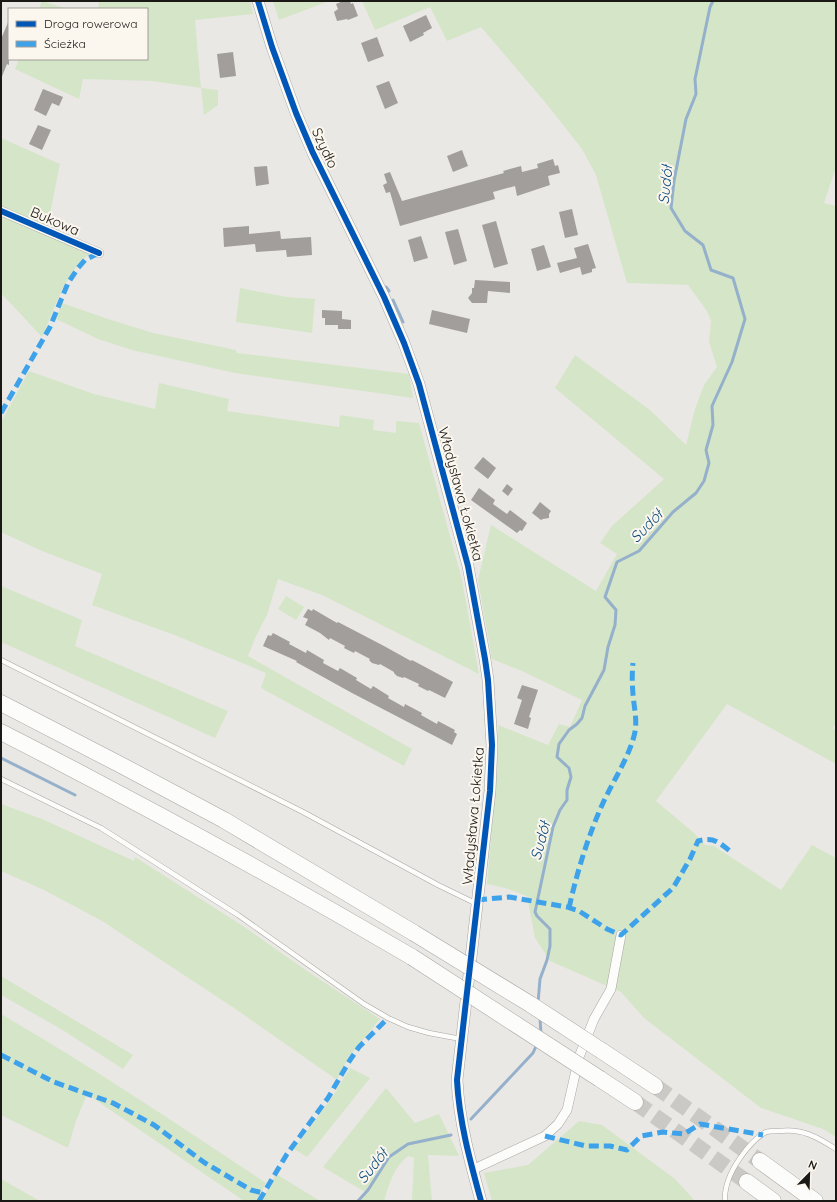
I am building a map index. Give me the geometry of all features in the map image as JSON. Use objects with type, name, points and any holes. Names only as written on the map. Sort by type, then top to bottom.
[{"type":"highway","points":[[1,703],[224,820],[530,1004],[655,1086]]},
{"type":"highway","points":[[1,732],[111,788],[317,901],[412,957],[635,1102]]},
{"type":"highway","points":[[760,1160],[815,1201]]},
{"type":"highway","points":[[747,1182],[773,1201]]},
{"type":"street","name":"Szydło","points":[[258,1],[272,47],[296,113],[313,153],[385,299]]},
{"type":"street","name":"Bukowa","points":[[1,211],[99,253]]},
{"type":"street","name":"Władysława Łokietka","points":[[385,299],[412,364],[440,459],[468,566],[488,680],[492,745],[490,792],[457,1080],[458,1103],[462,1130],[481,1201]]},
{"type":"street","points":[[472,1170],[545,1136],[558,1124],[567,1110],[579,1057],[594,1019],[611,989],[621,935]]},
{"type":"lane","points":[[1,660],[296,808],[438,885],[477,904]]},
{"type":"lane","points":[[1,779],[101,828],[238,915],[364,1004],[388,1018],[408,1027],[429,1033],[461,1039]]},
{"type":"lane","points":[[725,1201],[726,1182],[734,1167],[749,1146],[767,1132],[784,1130],[801,1131],[819,1138],[836,1149]]},
{"type":"green space","points":[[42,1],[64,8],[39,8]]},
{"type":"green space","points":[[99,1],[250,1],[253,14],[195,20],[201,88],[152,81],[83,79],[79,99],[15,69],[19,60],[148,60],[148,8],[98,8]]},
{"type":"green space","points":[[273,1],[329,1],[279,20]]},
{"type":"green space","points":[[362,1],[836,1],[836,167],[824,203],[836,206],[836,723],[833,728],[836,731],[836,764],[727,704],[656,801],[694,833],[705,845],[714,846],[781,890],[812,845],[836,858],[836,1137],[823,1129],[761,1108],[644,1018],[621,992],[550,961],[535,938],[527,896],[505,888],[487,884],[497,770],[498,725],[548,745],[559,724],[570,727],[582,700],[522,671],[492,659],[478,580],[491,525],[596,591],[617,554],[600,543],[612,526],[664,479],[555,388],[575,355],[650,410],[686,445],[695,409],[704,385],[717,367],[709,342],[711,321],[707,311],[688,285],[627,283],[596,175],[582,149],[545,102],[481,27],[447,41],[430,7],[375,30]]},
{"type":"green space","points":[[201,88],[218,90],[218,105],[204,115]]},
{"type":"green space","points":[[1,138],[60,164],[47,228],[1,207]]},
{"type":"green space","points":[[1,214],[91,253],[74,270],[67,281],[42,337],[1,293]]},
{"type":"green space","points":[[240,288],[287,297],[315,299],[312,333],[236,322]]},
{"type":"green space","points":[[62,303],[153,333],[236,350],[237,353],[409,374],[413,398],[235,373],[132,350],[98,339],[56,319]]},
{"type":"green space","points":[[29,371],[94,394],[155,409],[159,383],[229,399],[227,411],[339,427],[340,415],[374,420],[373,430],[396,433],[396,421],[419,423],[462,580],[479,674],[322,595],[278,579],[267,615],[248,656],[412,749],[404,766],[261,688],[266,673],[177,636],[92,605],[102,574],[42,551],[1,532],[1,422]]},
{"type":"green space","points":[[1,586],[82,620],[75,646],[228,711],[215,738],[1,642]]},
{"type":"green space","points":[[286,596],[304,607],[296,620],[278,609]]},
{"type":"green space","points":[[1,804],[42,819],[134,861],[135,857],[246,928],[307,971],[380,1019],[349,1056],[337,1080],[234,1008],[102,921],[44,890],[1,871]]},
{"type":"green space","points":[[1,976],[133,1055],[123,1069],[61,1029],[1,995]]},
{"type":"green space","points":[[1,1014],[102,1075],[266,1183],[256,1201],[244,1201],[87,1094],[76,1121],[68,1148],[1,1115]]},
{"type":"green space","points":[[350,1068],[370,1078],[307,1157],[294,1149],[331,1099]]},
{"type":"green space","points":[[386,1088],[415,1123],[439,1114],[459,1156],[428,1155],[432,1201],[412,1201],[414,1158],[408,1156],[399,1165],[390,1182],[384,1201],[356,1201],[365,1192],[323,1167]]},
{"type":"green space","points":[[579,1121],[602,1125],[675,1179],[695,1201],[492,1201],[484,1173],[528,1165]]},
{"type":"green space","points":[[276,1174],[320,1201],[261,1201]]},
{"type":"green space","points":[[1,1179],[40,1201],[1,1201]]},
{"type":"building","points":[[343,1],[350,1],[351,4],[353,3],[358,16],[348,20],[337,21],[334,12],[338,9],[336,4]]},
{"type":"building","points":[[426,15],[432,28],[423,33],[424,35],[410,42],[403,26]]},
{"type":"building","points":[[8,22],[9,65],[7,64],[1,79],[1,39]]},
{"type":"building","points":[[377,37],[384,56],[368,62],[361,43]]},
{"type":"building","points":[[233,52],[236,76],[220,78],[217,54]]},
{"type":"building","points":[[389,81],[398,103],[385,109],[376,86]]},
{"type":"building","points":[[43,89],[63,97],[59,106],[52,103],[46,116],[34,110]]},
{"type":"building","points":[[38,125],[51,130],[42,150],[29,144]]},
{"type":"building","points":[[462,150],[468,166],[453,172],[447,156]]},
{"type":"building","points":[[553,159],[555,166],[558,165],[560,173],[548,176],[550,185],[517,196],[515,186],[493,192],[495,199],[400,226],[390,192],[386,193],[383,185],[387,183],[384,174],[390,172],[402,201],[504,173],[503,171],[521,166],[522,172],[538,168],[537,164]]},
{"type":"building","points":[[267,166],[269,184],[256,186],[254,167]]},
{"type":"building","points":[[572,209],[578,235],[565,238],[559,212]]},
{"type":"building","points":[[496,221],[508,264],[494,268],[482,225]]},
{"type":"building","points":[[249,226],[249,234],[280,231],[281,239],[311,237],[312,255],[287,257],[286,250],[256,252],[255,244],[224,247],[223,228]]},
{"type":"building","points":[[458,229],[467,261],[454,265],[445,232]]},
{"type":"building","points":[[421,236],[428,258],[414,262],[408,240]]},
{"type":"building","points":[[588,244],[596,268],[592,269],[592,272],[582,275],[580,267],[560,273],[557,263],[577,258],[574,248]]},
{"type":"building","points":[[544,245],[551,267],[537,271],[531,249]]},
{"type":"building","points":[[475,280],[510,282],[510,293],[488,291],[487,303],[472,303],[468,298],[472,293],[472,288],[474,288]]},
{"type":"building","points":[[322,310],[342,311],[342,319],[351,320],[351,329],[338,329],[338,325],[325,325],[325,318],[322,318]]},
{"type":"building","points":[[432,310],[470,319],[467,333],[429,324]]},
{"type":"building","points":[[483,457],[496,468],[488,479],[474,468]]},
{"type":"building","points":[[507,484],[513,489],[508,496],[502,491]]},
{"type":"building","points":[[479,488],[495,500],[493,504],[507,514],[510,510],[527,523],[522,531],[520,530],[517,533],[471,500]]},
{"type":"building","points":[[540,502],[551,511],[549,518],[541,520],[532,513]]},
{"type":"building","points":[[308,609],[312,611],[313,609],[337,623],[338,622],[453,682],[445,698],[418,686],[419,684],[404,677],[397,676],[394,672],[380,664],[372,663],[369,660],[370,659],[355,651],[354,653],[344,648],[345,646],[330,638],[329,640],[305,625],[308,619],[303,617]]},
{"type":"building","points":[[273,633],[306,653],[307,650],[324,660],[323,663],[338,671],[340,668],[357,678],[356,680],[371,689],[373,686],[389,696],[388,698],[404,707],[405,704],[422,713],[421,715],[437,724],[438,721],[455,730],[454,732],[457,734],[452,745],[352,693],[296,662],[297,661],[263,646],[268,635],[271,636]]},
{"type":"building","points":[[522,685],[538,690],[529,717],[531,718],[528,729],[514,724],[522,700],[517,698]]},
{"type":"waterway","name":"Sudół","points":[[538,1003],[540,979],[550,946],[550,929],[535,912],[553,827],[560,810],[567,800],[567,790],[571,777],[569,768],[557,757],[559,744],[569,730],[582,718],[585,706],[604,670],[608,647],[615,625],[616,610],[605,597],[617,562],[639,551],[673,512],[696,493],[704,481],[709,463],[706,450],[713,425],[712,406],[732,362],[745,319],[733,278],[711,270],[703,245],[685,231],[671,208],[674,181],[686,119],[696,94],[695,79],[710,7],[713,1]]},
{"type":"waterway","points":[[386,287],[389,291]]},
{"type":"waterway","points":[[393,300],[403,322]]},
{"type":"waterway","points":[[1,758],[75,795]]},
{"type":"waterway","name":"Sudół","points":[[540,1017],[541,1035]]},
{"type":"waterway","name":"Sudół","points":[[471,1119],[533,1053],[537,1044]]},
{"type":"waterway","name":"Sudół","points":[[358,1201],[368,1190],[389,1157],[408,1144],[451,1135]]},
{"type":"tunnel","points":[[655,1086],[760,1161]]},
{"type":"tunnel","points":[[635,1102],[747,1182]]},
{"type":"marked path","points":[[1,413],[50,327],[68,283],[85,260],[99,253]]},
{"type":"marked path","points":[[569,908],[579,868],[592,828],[628,753],[634,736],[636,720],[632,686],[633,663]]},
{"type":"marked path","points":[[477,900],[509,897],[567,907],[579,911],[607,929],[621,935],[673,888],[690,859],[698,841],[716,841],[730,851]]},
{"type":"marked path","points":[[259,1201],[287,1154],[328,1098],[359,1047],[388,1018]]},
{"type":"marked path","points":[[1,1055],[54,1082],[113,1103],[154,1125],[205,1163],[251,1190],[263,1193]]},
{"type":"marked path","points":[[545,1136],[586,1146],[610,1146],[627,1150],[641,1136],[663,1132],[684,1134],[700,1124],[763,1135]]},
{"type":"cycle path","points":[[258,1],[272,47],[296,113],[313,153],[384,297],[404,343],[419,384],[468,566],[488,680],[492,745],[490,791],[457,1080],[460,1111],[469,1156],[481,1201]]},
{"type":"cycle path","points":[[1,211],[99,253]]}]
